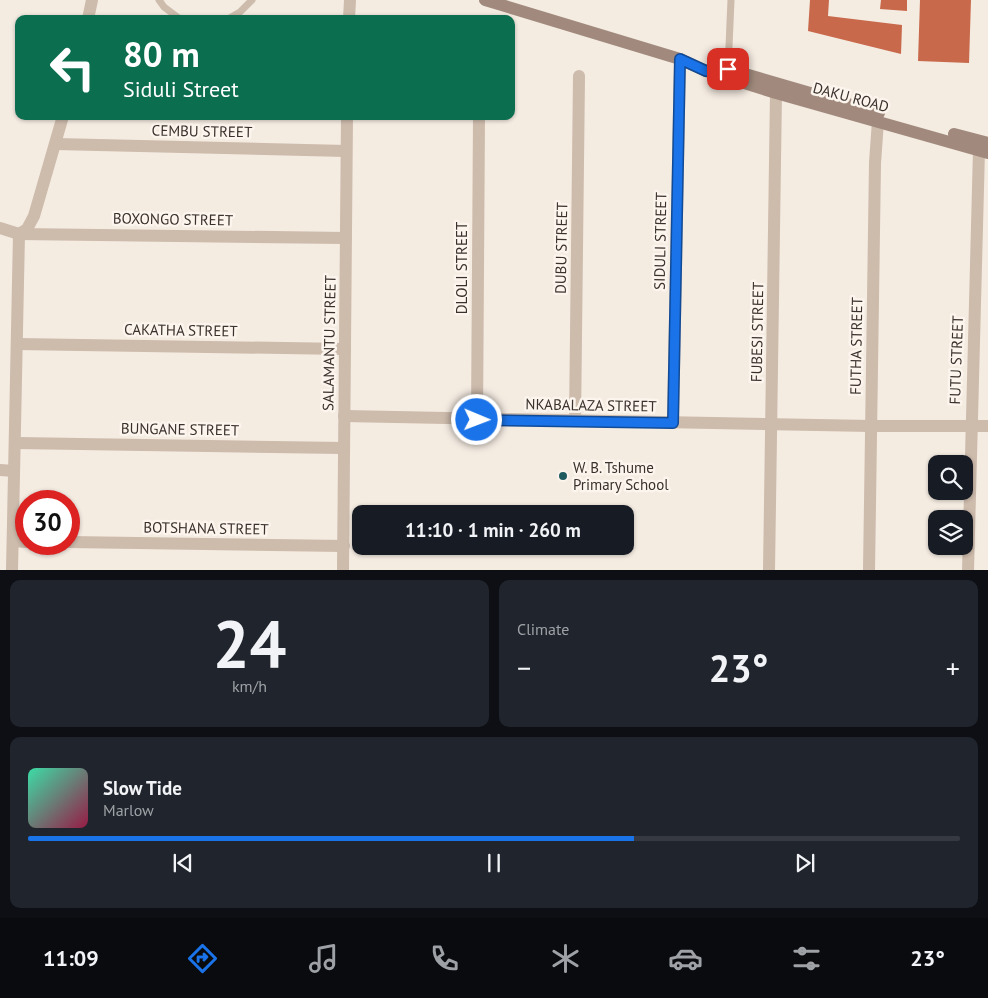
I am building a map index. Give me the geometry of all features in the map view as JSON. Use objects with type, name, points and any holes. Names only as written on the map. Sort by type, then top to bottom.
[{"type":"main road","name":"DAKU ROAD","points":[[485,0],[680,59],[706,71],[776,93],[878,122],[985,149]]},
{"type":"main road","name":"DAKU ROAD","points":[[706,71],[728,69],[985,149]]},
{"type":"street","points":[[89,15],[92,0]]},
{"type":"street","points":[[349,15],[350,0]]},
{"type":"street","name":"SIDULI STREET","points":[[673,423],[680,59]]},
{"type":"street","name":"DUBU STREET","points":[[575,421],[578,76]]},
{"type":"street","name":"FUBESI STREET","points":[[769,570],[776,93]]},
{"type":"street","points":[[8,570],[13,541],[19,234],[27,229],[34,216],[62,120]]},
{"type":"street","name":"SALAMANTU STREET","points":[[343,570],[347,120]]},
{"type":"street","name":"DLOLI STREET","points":[[477,420],[479,120]]},
{"type":"street","name":"FUTHA STREET","points":[[869,570],[875,172],[878,122]]},
{"type":"street","name":"CEMBU STREET","points":[[56,144],[346,151]]},
{"type":"street","name":"FUTU STREET","points":[[968,570],[970,426],[985,149]]},
{"type":"street","name":"BOXONGO STREET","points":[[0,228],[19,234],[346,238]]},
{"type":"street","name":"CAKATHA STREET","points":[[17,344],[345,349]]},
{"type":"street","name":"NKABALAZA STREET","points":[[344,416],[477,420],[988,426]]},
{"type":"street","name":"BUNGANE STREET","points":[[16,443],[343,448]]},
{"type":"street","points":[[0,470],[14,471]]},
{"type":"street","name":"BOTSHANA STREET","points":[[80,542],[344,546]]},
{"type":"lane","points":[[159,0],[164,7],[175,15]]},
{"type":"lane","points":[[235,15],[252,0]]},
{"type":"lane","points":[[728,69],[731,0]]},
{"type":"building","points":[[810,0],[829,0],[828,16],[902,25],[901,54],[808,31]]},
{"type":"building","points":[[881,0],[907,0],[907,11],[880,9]]},
{"type":"building","points":[[920,0],[971,0],[969,63],[918,61]]},
{"type":"place","name":"W. B. Tshume Primary School","points":[[563,476]]},
{"type":"route","points":[[477,420],[673,423],[680,59],[706,71],[728,69]]}]
